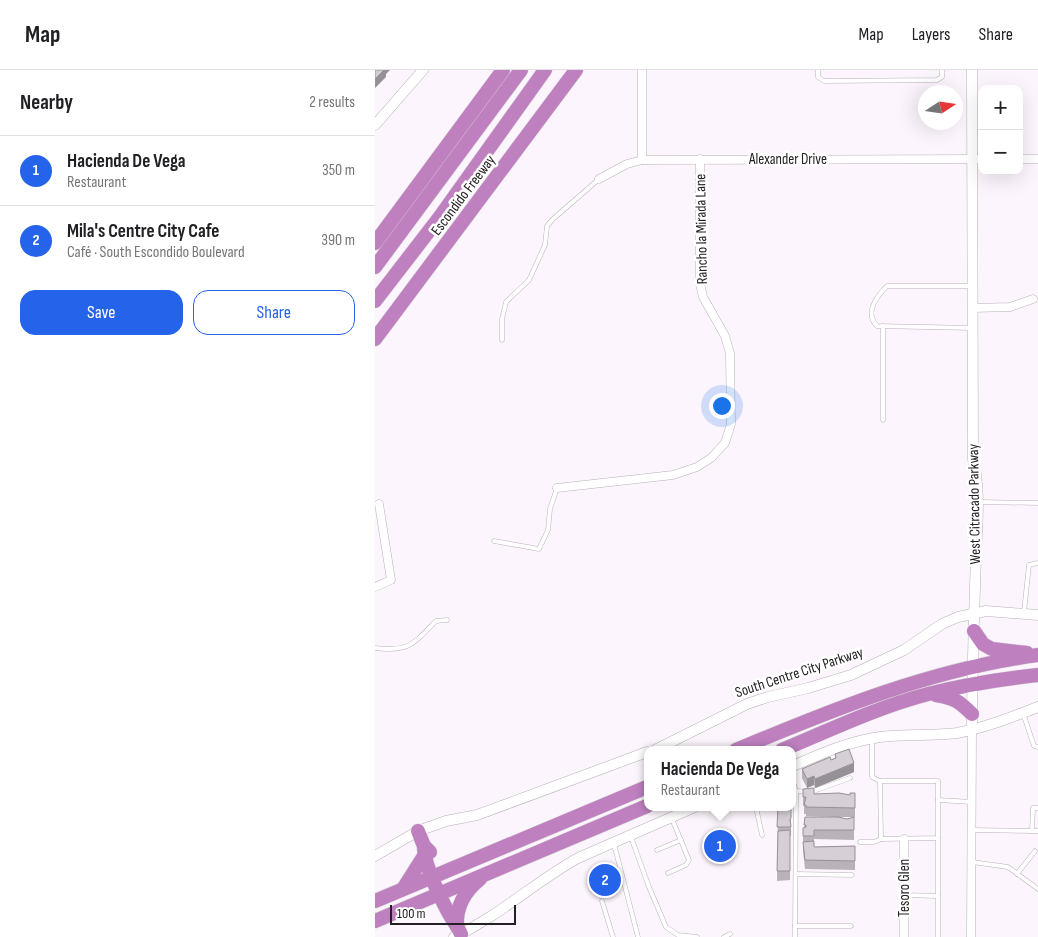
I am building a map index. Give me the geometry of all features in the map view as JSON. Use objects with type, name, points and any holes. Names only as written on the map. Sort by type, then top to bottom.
[{"type":"highway","points":[[375,243],[503,70]]},
{"type":"highway","points":[[375,267],[521,70]]},
{"type":"highway","points":[[375,301],[439,218],[545,70]]},
{"type":"highway","name":"Escondido Freeway","points":[[375,339],[576,70]]},
{"type":"highway","points":[[974,631],[983,644],[993,649],[1038,655]]},
{"type":"highway","points":[[746,746],[834,709],[923,680],[972,667],[1038,655]]},
{"type":"highway","points":[[792,746],[884,708],[927,694],[972,684],[1038,674]]},
{"type":"highway","points":[[927,694],[951,697],[960,702],[972,714]]},
{"type":"highway","points":[[375,901],[644,787]]},
{"type":"highway","points":[[375,920],[644,807]]},
{"type":"highway","points":[[418,831],[425,851],[432,854],[447,912],[457,932]]},
{"type":"highway","points":[[403,889],[425,851]]},
{"type":"highway","points":[[457,932],[457,914],[463,896],[487,874]]},
{"type":"street","points":[[375,125],[423,70]]},
{"type":"street","points":[[642,70],[642,160]]},
{"type":"street","name":"West Citracado Parkway","points":[[971,937],[972,667],[977,502],[976,471],[973,458],[973,286],[977,159],[972,70]]},
{"type":"street","name":"Alexander Drive","points":[[599,179],[627,164],[642,160],[700,158],[977,159]]},
{"type":"street","name":"Rancho la Mirada Lane","points":[[557,488],[673,475],[697,467],[711,458],[725,443],[731,424],[729,353],[725,336],[703,297],[701,284],[700,158]]},
{"type":"street","points":[[1023,159],[1038,159]]},
{"type":"street","points":[[973,308],[1010,306],[1033,299]]},
{"type":"street","points":[[375,587],[391,580],[379,504]]},
{"type":"street","name":"South Centre City Parkway","points":[[663,746],[747,704],[851,675],[904,650],[943,624],[958,617],[985,611],[1038,615]]},
{"type":"street","points":[[796,765],[833,750],[872,738],[896,735],[956,733],[1038,707]]},
{"type":"street","points":[[375,856],[401,839],[418,831],[446,821],[477,815],[644,753]]},
{"type":"street","points":[[457,932],[492,917],[564,866],[590,852],[685,811]]},
{"type":"street","name":"Tesoro Glen","points":[[904,839],[904,937]]},
{"type":"lane","points":[[818,70],[818,77],[824,82],[937,80],[942,77],[942,70]]},
{"type":"lane","points":[[502,340],[503,310],[506,302],[529,280],[545,244],[547,226],[553,218],[599,179]]},
{"type":"lane","points":[[973,286],[887,286],[873,305],[871,313],[873,322],[877,326],[973,328]]},
{"type":"lane","points":[[883,326],[883,420]]},
{"type":"lane","points":[[494,541],[539,549],[548,530],[550,509],[557,488]]},
{"type":"lane","points":[[977,502],[1038,503]]},
{"type":"lane","points":[[1023,614],[1026,604],[1029,565],[1038,562]]},
{"type":"lane","points":[[375,648],[395,650],[404,648],[421,638],[436,621],[447,620]]},
{"type":"lane","points":[[1023,713],[1034,746],[1038,747]]},
{"type":"lane","points":[[872,738],[872,778],[880,781],[938,781],[938,937]]},
{"type":"lane","points":[[795,937],[796,791],[811,792],[850,778]]},
{"type":"lane","points":[[880,781],[881,840]]},
{"type":"lane","points":[[938,800],[972,802]]},
{"type":"lane","points":[[1032,831],[1033,808],[1038,808]]},
{"type":"lane","points":[[757,811],[762,835]]},
{"type":"lane","points":[[668,873],[688,863],[689,860],[671,817]]},
{"type":"lane","points":[[796,821],[805,822]]},
{"type":"lane","points":[[972,830],[1038,831]]},
{"type":"lane","points":[[630,834],[666,927],[678,936],[697,937]]},
{"type":"lane","points":[[860,842],[938,838]]},
{"type":"lane","points":[[657,850],[681,840]]},
{"type":"lane","points":[[613,842],[638,937]]},
{"type":"lane","points":[[1017,874],[1035,851]]},
{"type":"lane","points":[[972,862],[1008,867],[1038,889]]},
{"type":"lane","points":[[796,874],[851,875]]},
{"type":"lane","points":[[904,895],[938,896]]},
{"type":"lane","points":[[602,901],[613,937]]},
{"type":"lane","points":[[795,926],[851,926]]},
{"type":"lane","points":[[724,937],[730,934]]},
{"type":"building","points":[[375,70],[384,70],[375,79]]},
{"type":"building","points":[[849,749],[854,763],[815,779],[814,776],[807,779],[802,769],[830,757],[831,760],[836,758],[835,754]]},
{"type":"building","points":[[814,788],[814,794],[839,793],[850,795],[850,793],[855,793],[855,808],[806,807],[804,805],[806,797],[803,797],[803,789]]},
{"type":"building","points":[[778,811],[791,811],[791,827],[777,827]]},
{"type":"building","points":[[805,817],[838,817],[847,819],[854,817],[854,830],[814,830],[814,836],[803,836],[803,828],[806,827],[804,825]]},
{"type":"building","points":[[790,830],[790,871],[777,871],[778,831]]},
{"type":"building","points":[[814,841],[814,847],[855,846],[855,861],[805,860],[803,842]]},
{"type":"place","name":"Hacienda De Vega","points":[[720,846]]},
{"type":"place","name":"Mila's Centre City Cafe","points":[[605,880]]}]
